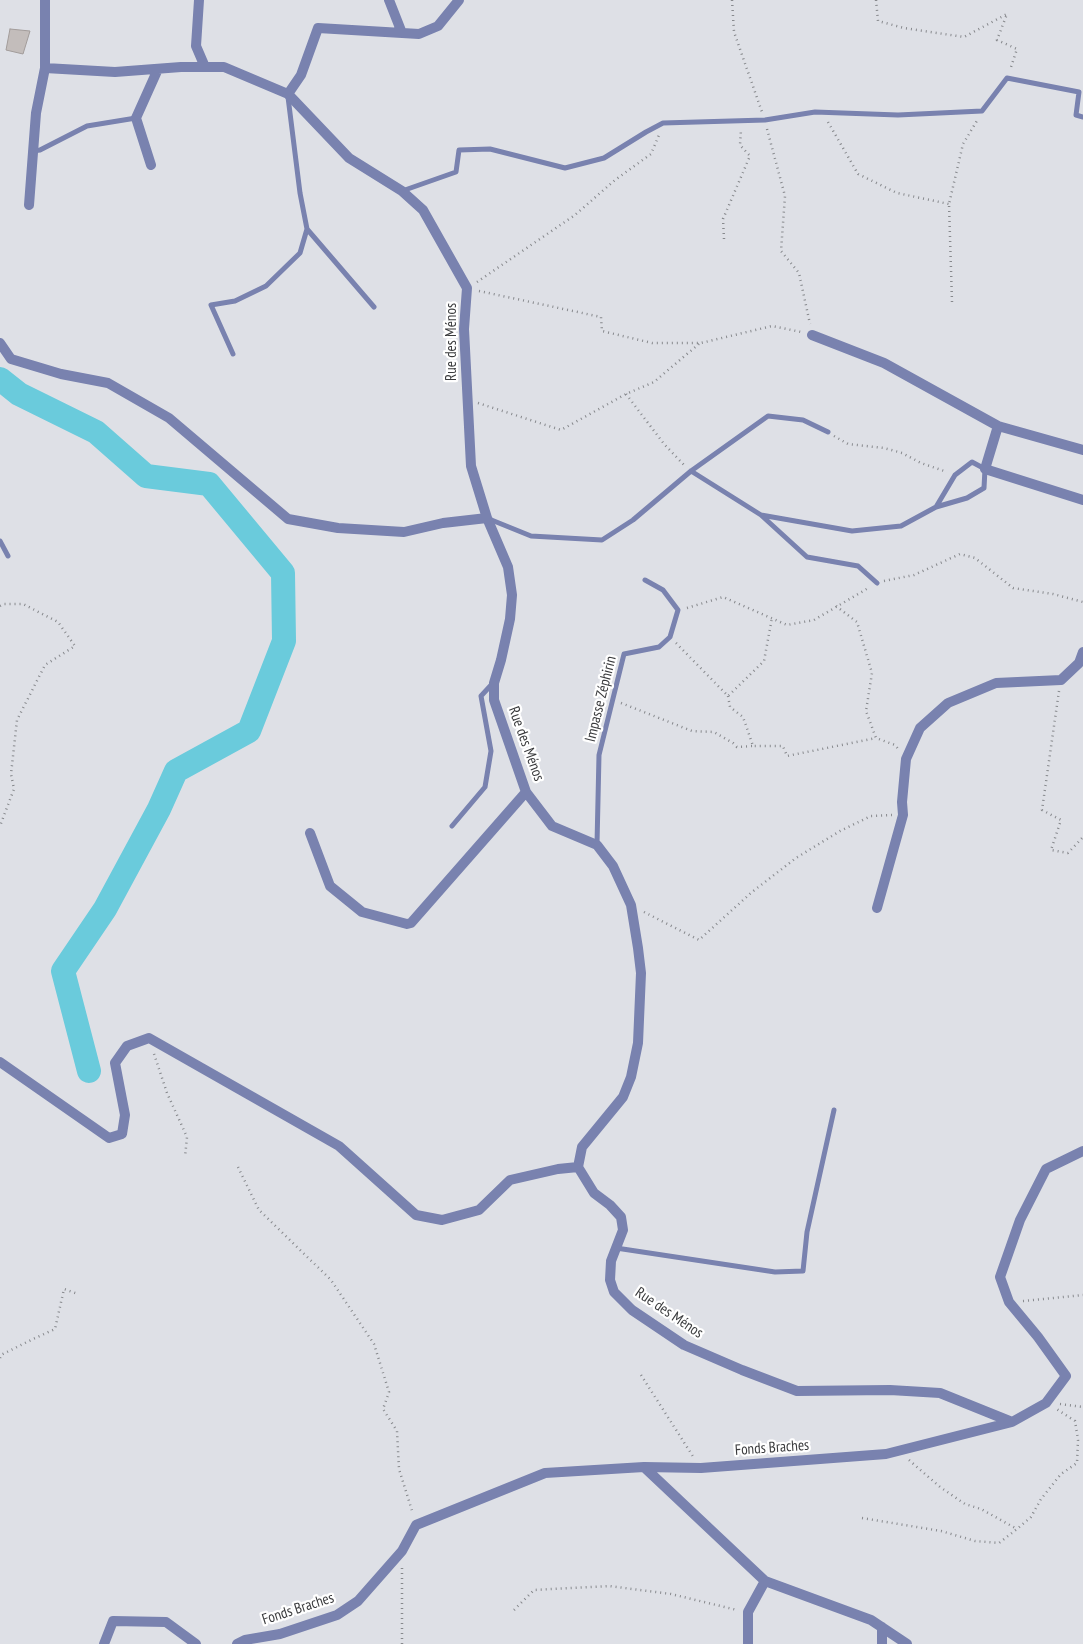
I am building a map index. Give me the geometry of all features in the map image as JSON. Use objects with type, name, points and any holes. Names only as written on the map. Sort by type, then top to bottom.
[{"type":"street","points":[[29,205],[36,113],[45,68],[45,0]]},
{"type":"street","points":[[199,0],[196,46],[205,67]]},
{"type":"street","points":[[389,0],[402,33]]},
{"type":"street","points":[[45,68],[115,72],[224,67],[288,94],[301,75],[318,28],[419,34],[438,26],[459,0]]},
{"type":"street","points":[[151,165],[136,118],[158,69]]},
{"type":"street","name":"Rue des Ménos","points":[[288,94],[349,158],[402,191],[423,210],[467,288],[464,330],[471,466],[486,518],[508,567],[512,595],[510,619],[494,683],[494,700],[526,792],[552,826],[597,845]]},
{"type":"street","points":[[812,335],[884,363],[998,426],[1083,450]]},
{"type":"street","points":[[0,343],[11,360],[61,374],[108,383],[169,418],[288,519],[338,528],[404,532],[444,523],[486,518]]},
{"type":"street","points":[[998,426],[985,469],[1083,500]]},
{"type":"street","points":[[877,908],[903,815],[902,802],[906,759],[920,728],[948,703],[996,684],[1061,680],[1079,663],[1083,652]]},
{"type":"street","points":[[310,833],[330,886],[362,912],[407,924],[411,923],[526,792]]},
{"type":"street","points":[[0,1062],[108,1138],[122,1134],[126,1115],[115,1063],[127,1046],[149,1038],[339,1146],[416,1215],[442,1220],[479,1210],[510,1180],[558,1169],[578,1167],[582,1147],[623,1097],[631,1077],[638,1043],[641,973],[631,905],[612,866],[597,845]]},
{"type":"street","name":"Fonds Braches","points":[[237,1644],[245,1640],[280,1639],[337,1615],[358,1601],[402,1551],[416,1525],[545,1473],[644,1467],[701,1468],[886,1454],[1012,1422],[1046,1402],[1066,1376],[1038,1337],[1009,1302],[1000,1277],[1020,1220],[1046,1169],[1083,1151]]},
{"type":"street","name":"Rue des Ménos","points":[[578,1167],[594,1193],[610,1205],[621,1217],[623,1230],[611,1261],[610,1280],[614,1292],[632,1310],[684,1345],[798,1391],[890,1390],[940,1393],[1012,1422]]},
{"type":"street","points":[[644,1467],[765,1581],[871,1620],[907,1644]]},
{"type":"street","points":[[748,1644],[748,1612],[765,1581]]},
{"type":"street","points":[[104,1644],[113,1621],[166,1622],[196,1644]]},
{"type":"street","points":[[882,1627],[882,1644]]},
{"type":"lane","points":[[402,191],[456,172],[459,150],[490,149],[565,168],[604,158],[663,123],[765,120],[822,112],[898,115],[982,111],[1008,78],[1079,92],[1076,115],[1083,117]]},
{"type":"lane","points":[[234,354],[210,304],[235,301],[266,286],[300,252],[307,228],[300,193],[288,94]]},
{"type":"lane","points":[[32,151],[40,150],[87,126],[136,118]]},
{"type":"lane","points":[[307,228],[374,308]]},
{"type":"lane","points":[[486,518],[531,536],[602,540],[633,520],[691,471],[768,416],[803,420],[828,432]]},
{"type":"lane","points":[[761,515],[852,531],[901,526],[936,507],[967,498],[984,488],[985,469],[972,462],[955,475],[936,507]]},
{"type":"lane","points":[[691,471],[761,515],[807,557],[858,566],[877,583]]},
{"type":"lane","points":[[0,541],[8,556]]},
{"type":"lane","points":[[644,580],[663,590],[678,610],[670,637]]},
{"type":"lane","name":"Impasse Zéphirin","points":[[597,845],[599,755],[624,654],[659,647],[670,637]]},
{"type":"lane","points":[[452,826],[486,787],[491,751],[481,696],[494,683]]},
{"type":"lane","points":[[616,1248],[775,1272],[803,1271],[808,1232],[834,1110]]},
{"type":"path","points":[[467,288],[601,317],[602,331],[652,344],[700,343],[772,326],[812,335],[799,273],[781,250],[785,196],[765,120],[734,32],[732,0]]},
{"type":"path","points":[[876,0],[878,21],[904,28],[964,37],[1007,14],[997,40],[1017,49],[1008,78]]},
{"type":"path","points":[[952,302],[949,204],[963,144],[982,111]]},
{"type":"path","points":[[822,112],[858,174],[897,193],[949,204]]},
{"type":"path","points":[[724,239],[723,219],[750,156],[740,145],[741,121]]},
{"type":"path","points":[[467,288],[575,214],[615,180],[651,154],[663,123]]},
{"type":"path","points":[[467,400],[560,430],[626,394],[654,382],[700,343]]},
{"type":"path","points":[[626,394],[664,444],[691,471]]},
{"type":"path","points":[[828,432],[848,444],[884,448],[955,475]]},
{"type":"path","points":[[678,610],[723,597],[787,624],[814,620],[877,583],[914,575],[960,554],[975,558],[1013,588],[1053,594],[1083,602]]},
{"type":"path","points":[[0,606],[4,604],[23,604],[58,622],[75,646],[45,664],[17,720],[11,774],[14,789],[0,826]]},
{"type":"path","points":[[836,606],[857,622],[872,674],[866,711],[876,738]]},
{"type":"path","points":[[728,696],[764,660],[772,618]]},
{"type":"path","points":[[670,637],[728,696],[730,708],[743,717],[753,746]]},
{"type":"path","points":[[1061,680],[1042,810],[1061,820],[1051,850],[1068,853],[1083,837]]},
{"type":"path","points":[[612,700],[692,731],[714,732],[737,747],[783,746],[787,756],[876,738],[895,745],[906,759]]},
{"type":"path","points":[[631,905],[699,940],[752,892],[796,858],[830,837],[871,816],[903,815]]},
{"type":"path","points":[[149,1038],[168,1093],[187,1137],[185,1157]]},
{"type":"path","points":[[238,1167],[259,1210],[331,1280],[374,1344],[389,1392],[383,1408],[397,1431],[399,1469],[416,1525]]},
{"type":"path","points":[[0,1358],[1,1355],[56,1329],[64,1289],[78,1294]]},
{"type":"path","points":[[1009,1302],[1083,1295]]},
{"type":"path","points":[[640,1375],[701,1468]]},
{"type":"path","points":[[1046,1402],[1083,1407]]},
{"type":"path","points":[[862,1518],[909,1525],[983,1542],[999,1543],[1031,1517],[1041,1500],[1061,1474],[1077,1464],[1078,1440],[1075,1420],[1046,1402]]},
{"type":"path","points":[[886,1454],[899,1454],[965,1504],[981,1509],[1017,1529]]},
{"type":"path","points":[[402,1551],[402,1644]]},
{"type":"path","points":[[514,1610],[534,1590],[609,1586],[671,1594],[732,1608],[744,1613],[748,1612]]},
{"type":"building","points":[[10,29],[30,31],[23,54],[6,50]]},
{"type":"waterway","points":[[0,379],[19,394],[96,432],[146,476],[209,484],[283,573],[284,641],[249,731],[176,771],[159,809],[105,909],[63,971],[89,1071]]}]
